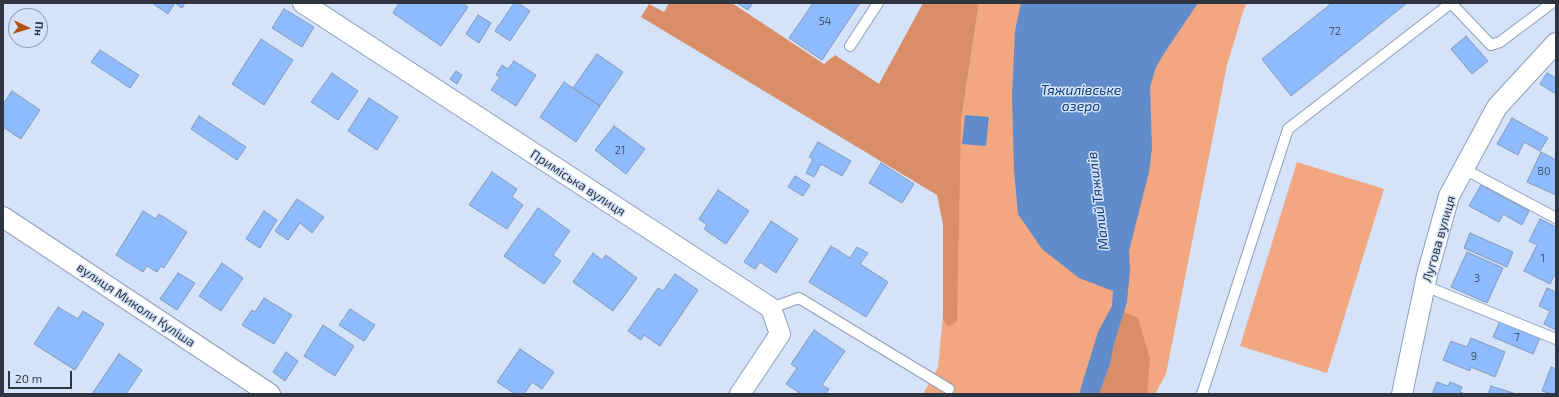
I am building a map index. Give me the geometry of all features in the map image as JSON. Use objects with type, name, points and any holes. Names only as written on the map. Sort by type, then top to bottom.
[{"type":"street","name":"Приміська вулиця","points":[[302,3],[771,308]]},
{"type":"street","name":"Лугова вулиця","points":[[1402,394],[1425,286],[1449,196],[1497,108],[1556,43]]},
{"type":"street","name":"вулиця Миколи Куліша","points":[[3,217],[270,394]]},
{"type":"street","points":[[740,394],[780,334],[771,308]]},
{"type":"lane","points":[[850,46],[878,3]]},
{"type":"lane","points":[[1205,391],[1288,129],[1451,3],[1491,45],[1500,42],[1552,3]]},
{"type":"lane","points":[[1464,169],[1556,218]]},
{"type":"lane","points":[[1425,286],[1556,339]]},
{"type":"lane","points":[[771,308],[799,298],[949,389]]},
{"type":"shaded area","points":[[669,3],[732,3],[824,64],[835,55],[879,84],[923,3],[979,3],[961,121],[957,321],[948,327],[943,319],[943,224],[937,195],[641,17],[649,4],[664,12]]},
{"type":"shaded area","points":[[979,3],[1247,3],[1227,65],[1166,374],[1155,394],[923,394],[938,368],[961,121]]},
{"type":"shaded area","points":[[1297,162],[1384,189],[1327,373],[1240,346]]},
{"type":"shaded area","points":[[1124,312],[1138,318],[1150,359],[1147,394],[1099,394],[1110,364],[1114,344]]},
{"type":"water","name":"Тяжилівське озеро","points":[[1021,3],[1198,3],[1156,67],[1150,87],[1152,148],[1149,172],[1129,251],[1130,270],[1127,302],[1114,344],[1110,364],[1099,394],[1079,394],[1098,332],[1112,306],[1113,291],[1079,278],[1042,249],[1018,214],[1014,171],[1012,95],[1015,31]]},
{"type":"water","points":[[965,115],[989,117],[986,146],[962,144]]},
{"type":"building","points":[[152,3],[175,3],[168,14]]},
{"type":"building","points":[[175,3],[185,3],[182,8]]},
{"type":"building","points":[[399,3],[462,3],[468,7],[441,46],[393,13]]},
{"type":"building","points":[[514,3],[518,3],[530,11],[510,41],[495,31]]},
{"type":"building","points":[[737,3],[753,3],[748,10]]},
{"type":"building","points":[[813,3],[860,3],[822,60],[789,38]]},
{"type":"building","points":[[1332,3],[1407,3],[1291,96],[1262,59]]},
{"type":"building","points":[[284,9],[314,27],[302,47],[272,28]]},
{"type":"building","points":[[478,15],[491,23],[479,43],[466,34]]},
{"type":"building","points":[[1466,36],[1488,61],[1472,74],[1451,49]]},
{"type":"building","points":[[261,39],[293,60],[264,105],[232,84]]},
{"type":"building","points":[[100,50],[139,75],[130,88],[91,62]]},
{"type":"building","points":[[597,54],[623,72],[600,106],[573,88]]},
{"type":"building","points":[[514,61],[536,75],[516,106],[491,90],[500,77],[496,75],[502,65],[508,69]]},
{"type":"building","points":[[456,71],[462,75],[457,84],[450,79]]},
{"type":"building","points":[[332,73],[358,91],[338,120],[311,102]]},
{"type":"building","points":[[1547,73],[1556,78],[1556,94],[1540,84]]},
{"type":"building","points":[[564,82],[600,106],[576,142],[540,117]]},
{"type":"building","points":[[12,91],[40,110],[21,139],[3,127],[3,104]]},
{"type":"building","points":[[369,98],[398,117],[377,150],[348,131]]},
{"type":"building","points":[[199,116],[246,147],[237,160],[191,129]]},
{"type":"building","points":[[1512,118],[1548,138],[1540,151],[1524,142],[1518,155],[1497,144]]},
{"type":"building","points":[[614,126],[645,149],[626,174],[595,150]]},
{"type":"building","points":[[818,142],[851,161],[842,176],[821,164],[814,177],[806,173],[813,159],[809,157]]},
{"type":"building","points":[[1541,152],[1556,160],[1556,195],[1527,182]]},
{"type":"building","points":[[881,163],[914,184],[902,203],[869,183]]},
{"type":"building","points":[[492,172],[517,189],[512,197],[523,205],[507,229],[469,205]]},
{"type":"building","points":[[795,176],[810,185],[803,196],[788,187]]},
{"type":"building","points":[[1481,185],[1529,211],[1522,225],[1503,214],[1499,222],[1469,206]]},
{"type":"building","points":[[718,190],[749,211],[726,244],[704,229],[707,225],[699,219]]},
{"type":"building","points":[[297,199],[324,217],[312,233],[300,223],[288,240],[275,231]]},
{"type":"building","points":[[538,208],[570,231],[553,255],[561,261],[544,284],[504,256]]},
{"type":"building","points":[[143,211],[156,219],[159,214],[187,232],[164,268],[161,266],[157,272],[147,266],[143,272],[116,255]]},
{"type":"building","points":[[264,211],[277,220],[260,248],[246,239]]},
{"type":"building","points":[[1540,219],[1556,227],[1556,272],[1550,284],[1524,271],[1537,245],[1529,241]]},
{"type":"building","points":[[771,221],[798,239],[776,273],[760,262],[755,269],[744,262]]},
{"type":"building","points":[[1470,233],[1513,252],[1507,267],[1464,248]]},
{"type":"building","points":[[831,246],[850,258],[857,247],[868,253],[860,264],[888,282],[866,317],[809,282]]},
{"type":"building","points":[[1467,252],[1503,268],[1487,303],[1451,287]]},
{"type":"building","points":[[593,253],[602,260],[606,255],[637,278],[613,311],[573,282]]},
{"type":"building","points":[[222,263],[243,278],[221,311],[199,296]]},
{"type":"building","points":[[178,273],[195,283],[177,310],[160,299]]},
{"type":"building","points":[[675,274],[698,290],[660,346],[644,335],[641,340],[628,331],[658,288],[663,291]]},
{"type":"building","points":[[1547,288],[1556,292],[1556,330],[1544,324],[1550,311],[1539,306]]},
{"type":"building","points":[[264,298],[292,315],[274,344],[242,325],[252,310],[255,312]]},
{"type":"building","points":[[58,307],[78,319],[83,311],[104,324],[75,370],[34,344]]},
{"type":"building","points":[[350,309],[375,325],[364,341],[339,325]]},
{"type":"building","points":[[1500,321],[1540,338],[1533,354],[1493,337]]},
{"type":"building","points":[[323,325],[354,346],[335,376],[304,356]]},
{"type":"building","points":[[814,330],[845,351],[822,385],[829,389],[826,394],[801,394],[786,384],[797,368],[791,364]]},
{"type":"building","points":[[1471,338],[1505,352],[1495,377],[1471,367],[1470,371],[1443,360],[1451,341],[1467,347]]},
{"type":"building","points":[[520,349],[554,372],[542,389],[532,382],[524,394],[515,394],[497,382]]},
{"type":"building","points":[[286,352],[298,361],[285,381],[273,372]]},
{"type":"building","points":[[119,354],[142,370],[126,394],[92,394]]},
{"type":"building","points":[[1551,367],[1556,369],[1556,394],[1542,391]]},
{"type":"building","points":[[1437,382],[1448,386],[1450,382],[1462,387],[1460,392],[1466,394],[1432,394]]},
{"type":"building","points":[[1491,386],[1516,394],[1488,394]]},
{"type":"water label","name":"Малий Тяжилів","points":[[1098,201]]}]
